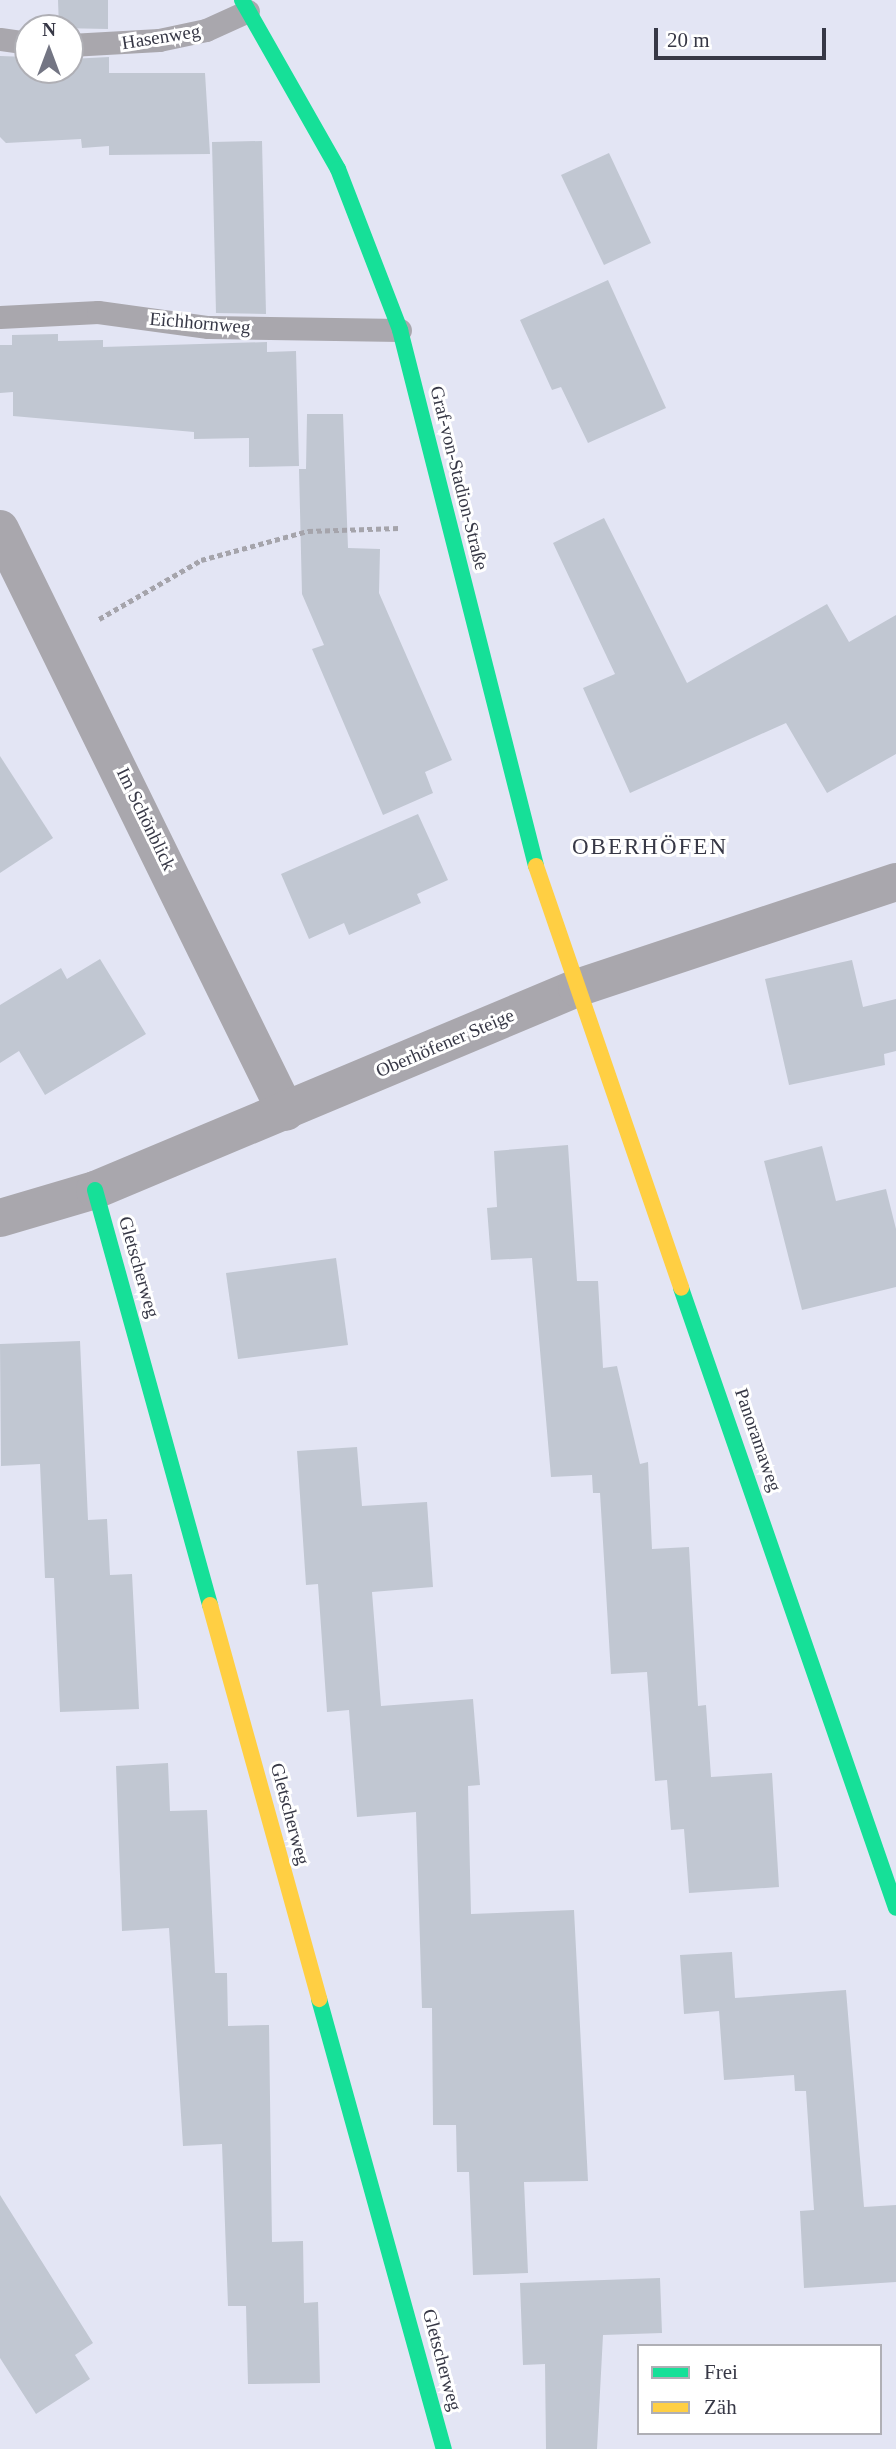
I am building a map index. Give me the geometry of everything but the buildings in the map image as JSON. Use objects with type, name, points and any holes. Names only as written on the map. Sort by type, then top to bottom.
[{"type":"street","name":"Graf-von-Stadion-Straße","points":[[245,6],[338,169],[400,330],[540,880],[577,988]]},
{"type":"street","name":"Im Schönblick","points":[[0,529],[60,642],[286,1112]]},
{"type":"street","name":"Oberhöfener Steige","points":[[0,1218],[95,1190],[577,988],[896,882]]},
{"type":"street","name":"Panoramaweg","points":[[577,988],[896,1908]]},
{"type":"street","name":"Gletscherweg","points":[[95,1190],[444,2449]]},
{"type":"lane","name":"Hasenweg","points":[[84,44],[159,40],[206,30],[245,6]]},
{"type":"lane","name":"Eichhornweg","points":[[0,317],[99,312],[208,327],[400,330]]},
{"type":"path","points":[[60,642],[201,561],[307,531],[449,527]]},
{"type":"traffic: fast","points":[[242,0],[338,169],[400,330],[536,866]]},
{"type":"traffic: fast","points":[[95,1190],[210,1605]]},
{"type":"traffic: fast","points":[[681,1288],[896,1908]]},
{"type":"traffic: fast","points":[[319,1999],[444,2449]]},
{"type":"traffic: slow","points":[[536,866],[681,1288]]},
{"type":"traffic: slow","points":[[210,1605],[319,1999]]},
{"type":"district","name":"OBERHÖFEN","points":[[650,847]]}]
